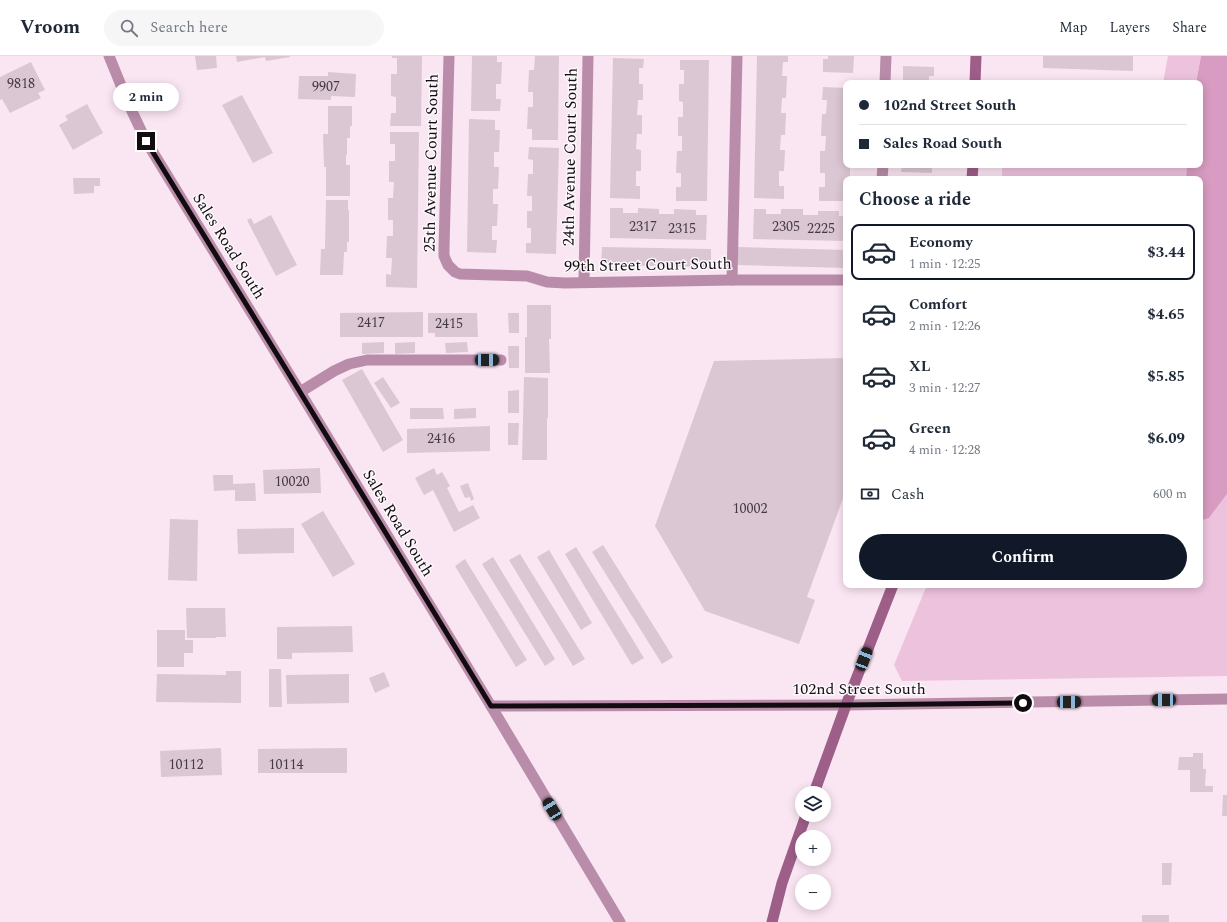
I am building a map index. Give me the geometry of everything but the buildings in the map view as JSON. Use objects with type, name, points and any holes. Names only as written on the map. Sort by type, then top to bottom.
[{"type":"main road","points":[[975,80],[976,56]]},
{"type":"main road","points":[[817,786],[846,705],[892,588]]},
{"type":"main road","points":[[772,922],[782,883],[804,822]]},
{"type":"street","name":"Sales Road South","points":[[109,56],[129,105],[146,141],[491,706],[620,922]]},
{"type":"street","name":"25th Avenue Court South","points":[[449,56],[444,248],[446,261],[452,269]]},
{"type":"street","name":"24th Avenue Court South","points":[[584,282],[588,56]]},
{"type":"street","points":[[732,280],[737,56]]},
{"type":"street","points":[[885,80],[886,56]]},
{"type":"street","name":"99th Street Court South","points":[[452,269],[460,274],[527,276],[547,282],[843,280]]},
{"type":"street","points":[[300,392],[334,371],[349,364],[367,360],[501,360]]},
{"type":"street","name":"102nd Street South","points":[[491,706],[846,705],[1227,699]]},
{"type":"shaded area","points":[[1168,56],[1201,56],[1197,80],[1164,80]]},
{"type":"shaded area","points":[[1201,56],[1227,56],[1227,494],[1209,518],[1203,520],[1203,176],[1186,176],[1187,168],[1203,168],[1203,80],[1197,80]]},
{"type":"shaded area","points":[[1002,168],[1187,168],[1186,176],[1002,176]]},
{"type":"shaded area","points":[[1227,494],[1227,676],[902,681],[894,665],[926,588],[1203,588],[1203,520],[1209,518]]},
{"type":"route","points":[[146,141],[491,706],[1023,703]]}]
